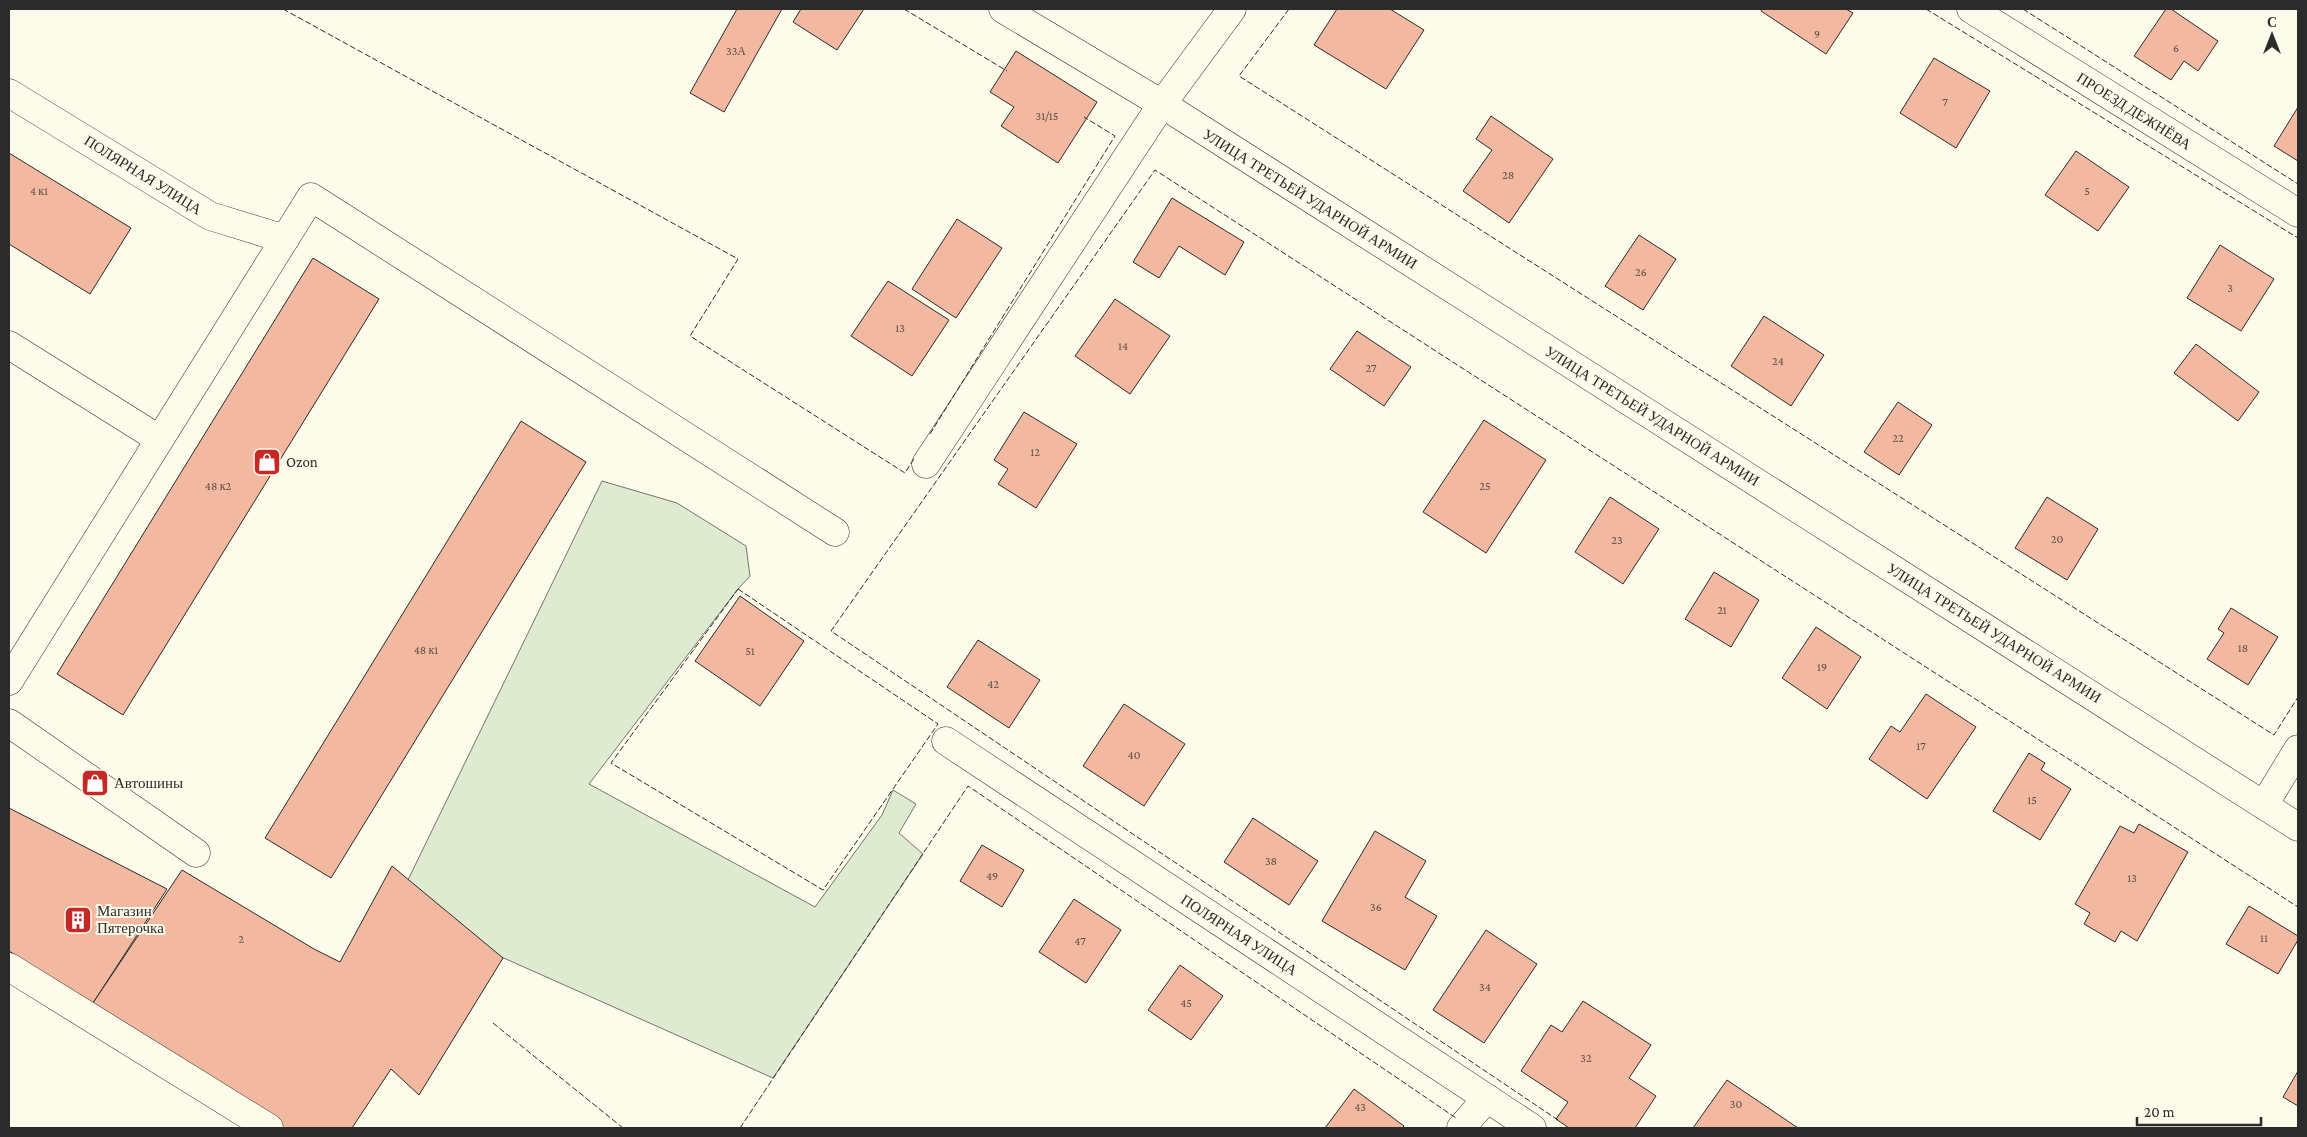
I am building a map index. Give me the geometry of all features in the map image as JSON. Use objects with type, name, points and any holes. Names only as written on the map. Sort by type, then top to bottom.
[{"type":"street","name":"УЛИЦА ТРЕТЬЕЙ УДАРНОЙ АРМИИ","points":[[1003,9],[1162,104],[2298,827]]},
{"type":"street","points":[[926,464],[1162,104],[1232,9]]},
{"type":"street","name":"ПРОЕЗД ДЕЖНЁВА","points":[[1970,9],[2298,213]]},
{"type":"street","name":"ПОЛЯРНАЯ УЛИЦА","points":[[9,93],[210,216],[284,239]]},
{"type":"street","points":[[9,681],[311,197],[836,532]]},
{"type":"street","points":[[9,346],[159,439]]},
{"type":"street","points":[[9,723],[196,853]]},
{"type":"street","name":"ПОЛЯРНАЯ УЛИЦА","points":[[946,741],[1532,1128]]},
{"type":"street","points":[[2264,805],[2298,749]]},
{"type":"street","points":[[9,967],[267,1128]]},
{"type":"street","points":[[1461,1128],[1487,1098]]},
{"type":"green space","points":[[602,481],[677,503],[746,546],[750,576],[738,589],[589,784],[815,907],[882,815],[893,790],[916,804],[899,833],[923,854],[773,1078],[479,947],[405,886]]},
{"type":"building","points":[[737,9],[782,9],[724,112],[690,93]]},
{"type":"building","points":[[801,9],[864,9],[837,50],[793,22]]},
{"type":"building","points":[[1337,9],[1390,9],[1424,30],[1386,89],[1314,45]]},
{"type":"building","points":[[1762,9],[1846,9],[1853,13],[1826,54],[1761,11]]},
{"type":"building","points":[[2166,9],[2171,9],[2218,41],[2198,71],[2184,61],[2171,80],[2134,56]]},
{"type":"building","points":[[1016,51],[1097,102],[1058,163],[1001,126],[1014,107],[990,92]]},
{"type":"building","points":[[1934,58],[1990,91],[1956,148],[1900,113]]},
{"type":"building","points":[[2298,107],[2298,161],[2274,146]]},
{"type":"building","points":[[1491,116],[1553,159],[1509,223],[1463,191],[1492,150],[1476,139]]},
{"type":"building","points":[[2076,151],[2129,187],[2098,231],[2045,195]]},
{"type":"building","points":[[9,153],[131,228],[90,294],[9,244]]},
{"type":"building","points":[[1172,198],[1244,242],[1225,275],[1179,246],[1159,278],[1133,262]]},
{"type":"building","points":[[957,219],[1002,248],[956,318],[912,289]]},
{"type":"building","points":[[1639,235],[1676,259],[1643,310],[1605,286]]},
{"type":"building","points":[[2220,245],[2274,279],[2241,331],[2187,298]]},
{"type":"building","points":[[313,258],[379,299],[123,715],[57,674]]},
{"type":"building","points":[[888,281],[949,320],[912,376],[851,336]]},
{"type":"building","points":[[1115,299],[1170,336],[1130,394],[1075,356]]},
{"type":"building","points":[[1764,316],[1824,355],[1791,406],[1731,366]]},
{"type":"building","points":[[1357,331],[1411,367],[1384,406],[1330,369]]},
{"type":"building","points":[[2196,344],[2259,392],[2238,421],[2174,373]]},
{"type":"building","points":[[1898,402],[1932,425],[1899,475],[1864,452]]},
{"type":"building","points":[[1024,412],[1077,444],[1036,508],[998,484],[1008,469],[994,460]]},
{"type":"building","points":[[1484,420],[1546,460],[1486,553],[1423,512]]},
{"type":"building","points":[[521,421],[586,462],[331,878],[265,838]]},
{"type":"building","points":[[1610,497],[1659,529],[1623,584],[1575,552]]},
{"type":"building","points":[[2047,497],[2098,529],[2067,580],[2015,548]]},
{"type":"building","points":[[1714,572],[1759,600],[1731,647],[1685,619]]},
{"type":"building","points":[[740,596],[804,641],[760,706],[695,661]]},
{"type":"building","points":[[2231,608],[2278,637],[2248,685],[2207,659],[2224,633],[2218,629]]},
{"type":"building","points":[[1816,627],[1861,657],[1827,709],[1782,678]]},
{"type":"building","points":[[978,640],[1040,680],[1009,728],[947,687]]},
{"type":"building","points":[[1926,694],[1976,727],[1927,799],[1869,759],[1891,726],[1900,732]]},
{"type":"building","points":[[1124,704],[1185,744],[1144,806],[1083,766]]},
{"type":"building","points":[[2029,753],[2045,763],[2041,770],[2071,789],[2040,840],[1993,811]]},
{"type":"building","name":"Магазин Пятерочка","points":[[9,808],[167,889],[93,1003],[9,951]]},
{"type":"building","points":[[1253,818],[1318,861],[1289,905],[1224,862]]},
{"type":"building","points":[[2139,824],[2188,852],[2137,941],[2121,931],[2115,942],[2084,924],[2090,913],[2075,904],[2120,826],[2134,833]]},
{"type":"building","points":[[1375,831],[1426,861],[1405,897],[1437,916],[1405,970],[1322,921]]},
{"type":"building","points":[[982,845],[1024,870],[1002,907],[960,881]]},
{"type":"building","points":[[392,866],[503,958],[419,1095],[391,1069],[352,1128],[275,1128],[93,1003],[182,870],[314,949],[340,962]]},
{"type":"building","points":[[1074,899],[1121,930],[1086,983],[1039,952]]},
{"type":"building","points":[[2249,906],[2298,936],[2298,940],[2278,974],[2226,944]]},
{"type":"building","points":[[1486,930],[1537,964],[1484,1043],[1433,1010]]},
{"type":"building","points":[[1180,965],[1223,996],[1191,1040],[1148,1010]]},
{"type":"building","points":[[1583,1001],[1651,1045],[1629,1078],[1656,1096],[1635,1128],[1569,1128],[1556,1119],[1568,1102],[1521,1071],[1551,1025],[1562,1032]]},
{"type":"building","points":[[2298,1071],[2298,1106],[2283,1097]]},
{"type":"building","points":[[1727,1080],[1798,1128],[1693,1128]]},
{"type":"building","points":[[1354,1089],[1404,1126],[1402,1128],[1325,1128]]},
{"type":"fence","points":[[283,9],[738,259],[690,336],[905,473],[915,457]]},
{"type":"fence","points":[[904,9],[1007,71]]},
{"type":"fence","points":[[1289,9],[1239,76],[2274,735],[2298,697]]},
{"type":"fence","points":[[1926,9],[2298,238]]},
{"type":"fence","points":[[2023,9],[2298,184]]},
{"type":"fence","points":[[930,434],[1115,136],[1084,117]]},
{"type":"fence","points":[[1558,1120],[831,631],[1155,170],[2298,907]]},
{"type":"fence","points":[[738,589],[938,724],[823,890],[611,763],[738,589]]},
{"type":"fence","points":[[740,1128],[968,786],[1456,1118]]},
{"type":"fence","points":[[493,1023],[623,1128]]},
{"type":"place","name":"Ozon","points":[[267,462]]},
{"type":"place","name":"Автошины","points":[[95,783]]},
{"type":"place","name":"Магазин Пятерочка","points":[[78,920]]}]
